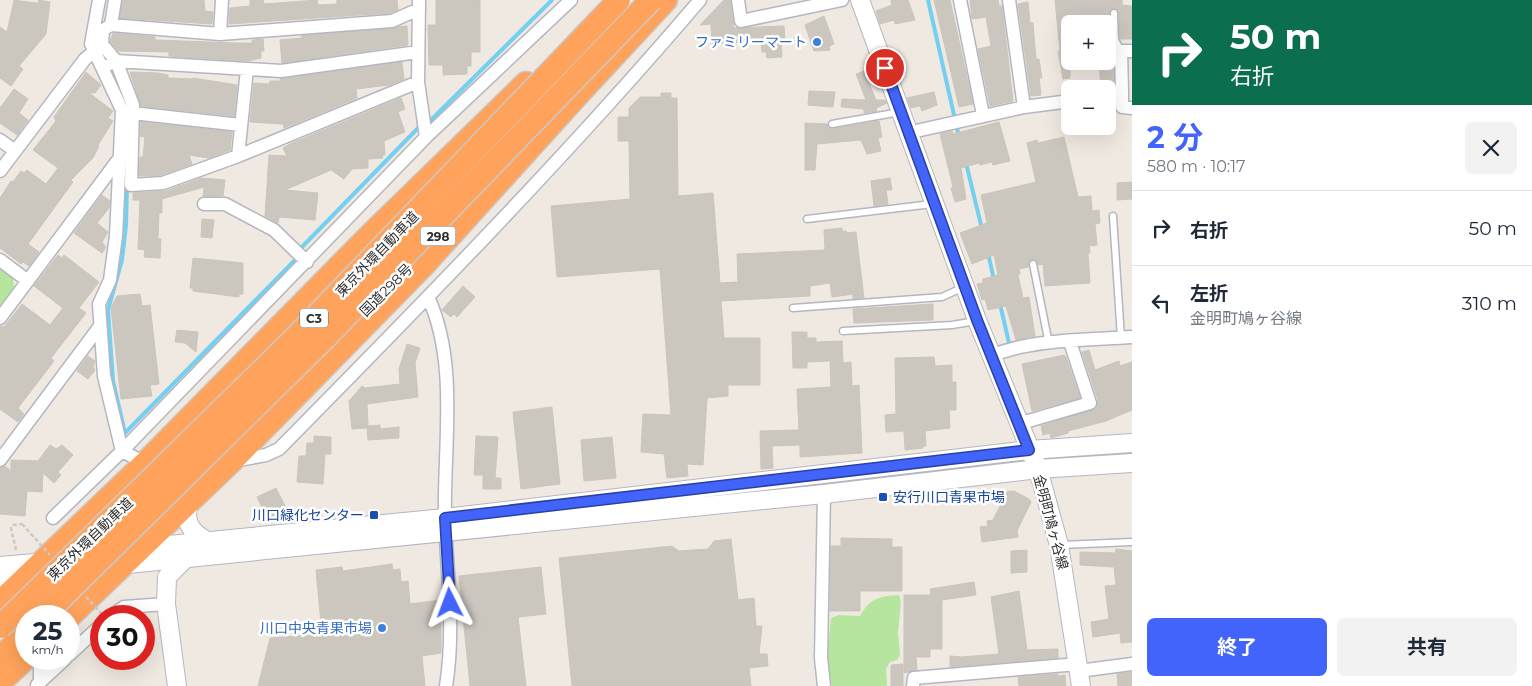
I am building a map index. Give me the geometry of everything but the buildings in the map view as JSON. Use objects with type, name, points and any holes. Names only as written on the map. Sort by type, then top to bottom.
[{"type":"highway","points":[[175,443],[322,295],[605,0]]},
{"type":"highway","name":"東京外環自動車道","points":[[0,627],[296,337],[619,0]]},
{"type":"highway","name":"東京外環自動車道","points":[[54,605],[324,339],[651,0]]},
{"type":"highway","name":"国道298号","points":[[208,470],[584,88],[666,0]]},
{"type":"highway","points":[[0,602],[44,562],[145,463],[368,236],[543,66]]},
{"type":"highway","points":[[80,607],[231,462],[424,266],[584,88]]},
{"type":"highway","points":[[0,658],[15,643]]},
{"type":"highway","points":[[0,683],[15,669]]},
{"type":"street","points":[[99,0],[91,44],[104,67],[122,110],[118,160],[116,236],[110,280],[98,304],[104,376],[122,451],[145,463]]},
{"type":"street","points":[[111,25],[115,0]]},
{"type":"street","points":[[220,34],[222,0]]},
{"type":"street","points":[[53,518],[122,451],[426,137],[571,0]]},
{"type":"street","points":[[231,462],[266,455],[279,449],[428,297],[555,163],[700,0]]},
{"type":"street","points":[[738,0],[741,21],[842,0]]},
{"type":"street","name":"金明町鳩ヶ谷線","points":[[860,0],[907,133],[977,320],[1038,470],[1059,545],[1079,674]]},
{"type":"street","points":[[960,0],[983,115]]},
{"type":"street","points":[[1009,0],[1024,107]]},
{"type":"street","points":[[418,82],[238,156],[163,183],[131,185],[133,105],[116,62],[102,44],[103,30],[111,25],[220,34],[392,21],[419,5]]},
{"type":"street","points":[[419,5],[418,82],[426,137]]},
{"type":"street","points":[[1126,51],[1122,107],[1132,108]]},
{"type":"street","points":[[0,171],[85,59],[94,52]]},
{"type":"street","points":[[104,67],[116,62],[281,71],[418,52]]},
{"type":"street","points":[[238,156],[247,69]]},
{"type":"street","points":[[1116,94],[1122,93]]},
{"type":"street","points":[[907,133],[983,115],[1061,102]]},
{"type":"street","points":[[132,114],[242,125]]},
{"type":"street","points":[[0,140],[15,151]]},
{"type":"street","points":[[0,318],[118,160]]},
{"type":"street","points":[[204,204],[225,204],[274,230],[307,262]]},
{"type":"street","points":[[0,260],[28,281]]},
{"type":"street","points":[[428,297],[435,312],[442,343],[446,384],[445,524],[451,621],[446,686]]},
{"type":"street","points":[[0,460],[100,326]]},
{"type":"street","points":[[991,356],[1002,352],[1049,344],[1126,338]]},
{"type":"street","points":[[1018,424],[1090,403],[1070,342]]},
{"type":"street","points":[[0,581],[124,565],[184,560],[445,524],[1029,450],[1132,443]]},
{"type":"street","points":[[0,566],[44,562],[142,547],[207,541],[824,494],[1038,470],[1132,463]]},
{"type":"street","points":[[824,494],[822,658],[824,686]]},
{"type":"street","points":[[190,501],[187,510],[189,526],[198,536],[207,541]]},
{"type":"street","points":[[177,686],[166,604],[167,576],[184,560]]},
{"type":"street","points":[[152,605],[166,604]]},
{"type":"street","points":[[80,645],[90,635]]},
{"type":"street","points":[[913,686],[914,678],[1079,674],[1132,664]]},
{"type":"street","points":[[38,684],[39,670]]},
{"type":"street","points":[[38,684],[53,670]]},
{"type":"lane","points":[[1114,13],[1115,40],[1126,51]]},
{"type":"lane","points":[[832,124],[900,112]]},
{"type":"lane","points":[[807,219],[934,204]]},
{"type":"lane","points":[[1114,216],[1126,338]]},
{"type":"lane","points":[[1033,264],[1049,344]]},
{"type":"lane","points":[[793,308],[942,297],[965,286]]},
{"type":"lane","points":[[843,331],[952,325],[977,320]]},
{"type":"lane","points":[[1059,545],[1132,542]]},
{"type":"path","points":[[22,524],[13,525],[11,528],[14,548],[17,551],[24,549]]},
{"type":"green space","points":[[0,268],[13,278],[14,287],[0,307]]},
{"type":"green space","points":[[899,595],[901,602],[898,632],[900,655],[897,660],[890,662],[886,669],[887,686],[832,686],[827,658],[831,618],[839,615],[860,616],[868,605],[876,599]]},
{"type":"waterway","points":[[432,119],[552,0]]},
{"type":"waterway","points":[[928,0],[959,137]]},
{"type":"waterway","points":[[301,248],[420,126],[419,124]]},
{"type":"waterway","points":[[966,163],[982,229]]},
{"type":"waterway","points":[[127,186],[126,225],[122,260],[108,310],[113,381],[125,433],[296,259]]},
{"type":"waterway","points":[[988,253],[994,280]]},
{"type":"waterway","points":[[1000,304],[1009,343]]},
{"type":"place","name":"ファミリーマート","points":[[817,42]]},
{"type":"place","name":"安行川口青果市場","points":[[883,497]]},
{"type":"place","name":"川口緑化センター","points":[[374,515]]},
{"type":"place","name":"川口中央青果市場","points":[[382,628]]},
{"type":"route","points":[[450,603],[445,518],[787,480],[1029,450],[977,320],[907,133],[885,68]]}]
